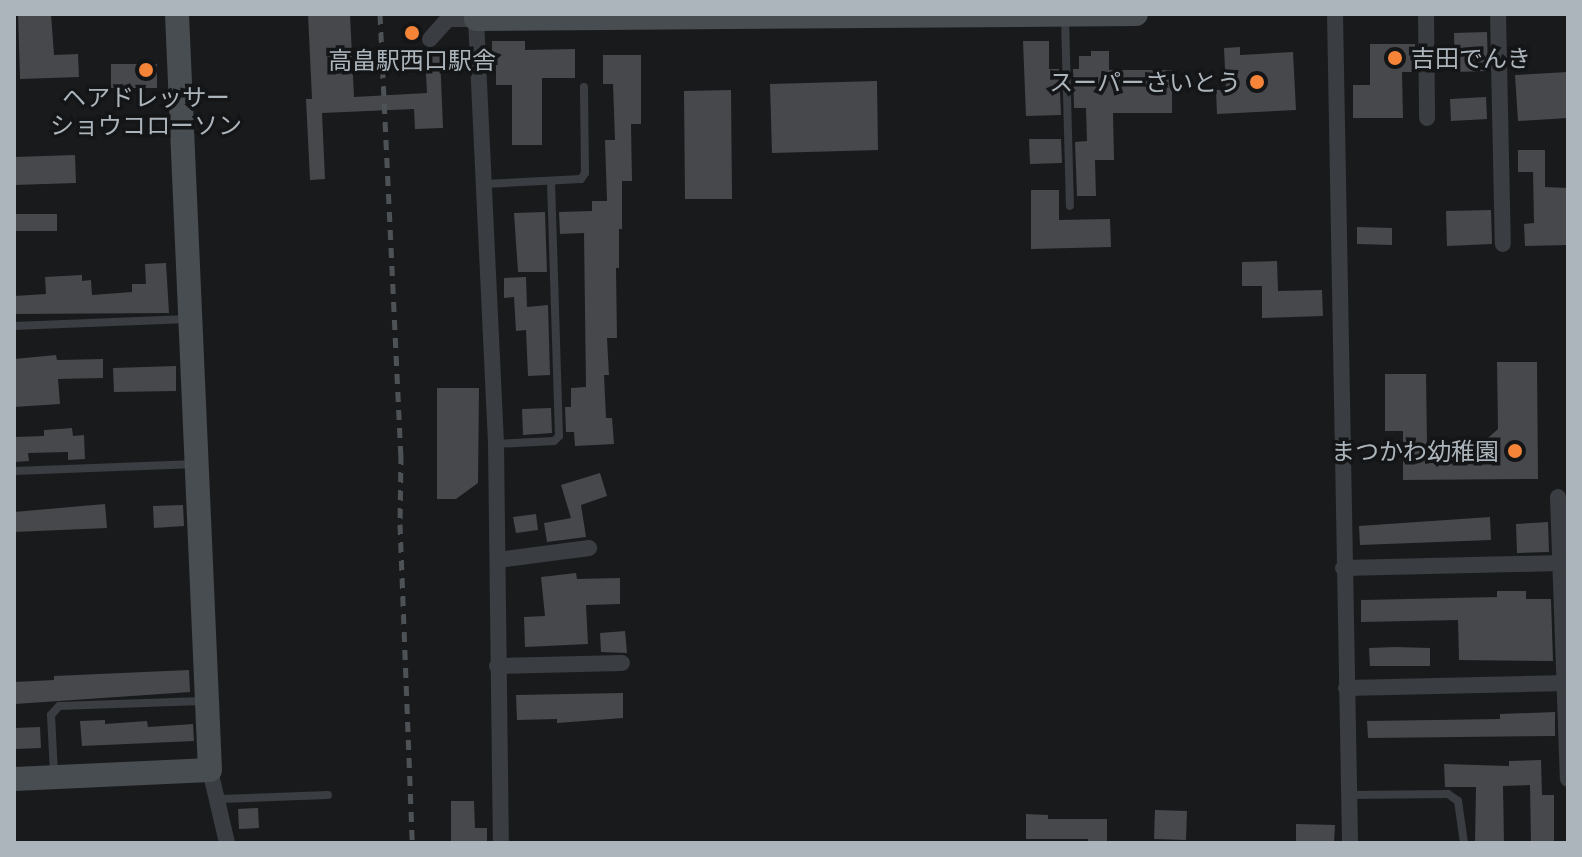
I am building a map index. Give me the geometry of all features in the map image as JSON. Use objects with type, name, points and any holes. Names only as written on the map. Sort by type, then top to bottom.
[{"type":"street","points":[[177,14],[210,770],[227,843]]},
{"type":"street","points":[[430,39],[448,19],[466,17],[1136,14]]},
{"type":"street","points":[[1335,14],[1350,843]]},
{"type":"street","points":[[1426,14],[1427,118]]},
{"type":"street","points":[[1498,14],[1503,244]]},
{"type":"street","points":[[466,17],[485,184],[496,444],[501,843]]},
{"type":"street","points":[[1558,497],[1564,563],[1568,779]]},
{"type":"street","points":[[498,560],[589,548]]},
{"type":"street","points":[[1343,568],[1564,563]]},
{"type":"street","points":[[497,666],[622,663]]},
{"type":"street","points":[[1346,688],[1568,683]]},
{"type":"street","points":[[14,779],[210,770]]},
{"type":"lane","points":[[1065,15],[1070,206]]},
{"type":"lane","points":[[485,184],[581,179],[585,173],[584,87]]},
{"type":"lane","points":[[496,444],[554,441],[559,436],[551,181]]},
{"type":"lane","points":[[14,326],[189,319]]},
{"type":"lane","points":[[14,471],[197,463]]},
{"type":"lane","points":[[54,777],[51,715],[59,706],[207,701]]},
{"type":"lane","points":[[1348,795],[1448,794],[1458,801],[1464,843]]},
{"type":"lane","points":[[219,799],[328,795]]},
{"type":"building","points":[[18,14],[51,14],[54,55],[78,54],[79,77],[20,79]]},
{"type":"building","points":[[308,14],[350,14],[354,97],[427,93],[425,55],[440,54],[443,128],[415,129],[414,109],[322,113],[325,179],[310,180],[306,99],[312,99]]},
{"type":"building","points":[[1487,32],[1488,71],[1455,72],[1454,33]]},
{"type":"building","points":[[492,41],[525,41],[525,50],[575,49],[575,78],[542,78],[542,145],[512,145],[512,85],[496,85]]},
{"type":"building","points":[[1023,41],[1049,41],[1049,69],[1059,69],[1061,115],[1026,116]]},
{"type":"building","points":[[1370,44],[1415,44],[1416,72],[1402,72],[1403,118],[1353,118],[1353,85],[1370,85]]},
{"type":"building","name":"スーパーさいとう","points":[[1240,47],[1240,55],[1293,52],[1296,110],[1217,114],[1216,90],[1226,90],[1224,48]]},
{"type":"building","points":[[1091,51],[1109,51],[1109,70],[1172,70],[1172,113],[1113,113],[1114,160],[1095,160],[1096,196],[1077,196],[1075,142],[1087,141],[1086,108],[1074,108],[1073,69],[1079,69],[1079,56],[1091,56]]},
{"type":"building","points":[[603,55],[641,55],[641,124],[631,124],[632,181],[622,181],[622,229],[619,229],[619,268],[616,268],[617,338],[607,338],[609,375],[604,375],[606,418],[612,418],[614,444],[575,446],[574,432],[566,432],[565,407],[571,407],[571,388],[586,387],[584,233],[560,234],[559,212],[592,211],[592,201],[607,201],[605,140],[615,140],[613,84],[603,84]]},
{"type":"building","points":[[111,64],[157,64],[157,88],[111,88]]},
{"type":"building","points":[[1568,72],[1568,118],[1518,121],[1515,75]]},
{"type":"building","points":[[877,81],[878,150],[772,153],[770,84]]},
{"type":"building","points":[[731,90],[732,199],[685,199],[684,91]]},
{"type":"building","points":[[1486,97],[1487,119],[1451,121],[1450,99]]},
{"type":"building","points":[[1029,139],[1061,139],[1062,163],[1030,164]]},
{"type":"building","points":[[1518,150],[1545,150],[1545,187],[1568,188],[1568,245],[1525,246],[1524,224],[1534,223],[1533,172],[1518,172]]},
{"type":"building","points":[[75,155],[76,183],[14,185],[14,157]]},
{"type":"building","points":[[1031,190],[1059,190],[1059,220],[1110,219],[1111,247],[1031,249]]},
{"type":"building","points":[[1491,210],[1492,244],[1447,246],[1446,211]]},
{"type":"building","points":[[545,212],[547,272],[518,272],[514,213]]},
{"type":"building","points":[[14,214],[57,214],[57,231],[14,231]]},
{"type":"building","points":[[1357,227],[1392,228],[1392,245],[1357,244]]},
{"type":"building","points":[[1277,261],[1278,291],[1322,290],[1323,316],[1262,318],[1262,286],[1242,286],[1242,262]]},
{"type":"building","points":[[166,263],[169,313],[14,314],[14,296],[46,294],[45,277],[82,275],[82,281],[91,280],[92,295],[132,292],[132,284],[146,284],[145,264]]},
{"type":"building","points":[[526,277],[527,307],[548,305],[550,375],[528,376],[526,330],[516,331],[514,297],[504,298],[504,278]]},
{"type":"building","points":[[56,355],[57,360],[103,359],[103,378],[58,379],[60,404],[14,407],[14,359]]},
{"type":"building","points":[[1497,362],[1537,362],[1538,479],[1403,480],[1403,431],[1385,431],[1385,374],[1426,374],[1427,445],[1481,444],[1498,429]]},
{"type":"building","points":[[176,366],[176,391],[114,392],[113,368]]},
{"type":"building","points":[[437,388],[479,388],[478,483],[456,499],[437,499]]},
{"type":"building","points":[[551,408],[552,433],[523,435],[522,409]]},
{"type":"building","points":[[72,428],[73,436],[84,435],[85,459],[68,460],[68,452],[28,453],[29,461],[14,462],[14,437],[44,436],[44,430]]},
{"type":"building","points":[[600,473],[607,496],[581,505],[586,537],[547,542],[544,523],[571,518],[561,485]]},
{"type":"building","points":[[105,504],[107,528],[14,532],[14,512]]},
{"type":"building","points":[[183,505],[184,526],[154,528],[153,506]]},
{"type":"building","points":[[536,514],[538,530],[516,533],[513,517]]},
{"type":"building","points":[[1490,517],[1491,540],[1360,545],[1359,526]]},
{"type":"building","points":[[1548,522],[1549,552],[1517,553],[1516,524]]},
{"type":"building","points":[[576,573],[577,579],[620,578],[620,604],[586,605],[588,644],[525,647],[524,617],[545,616],[541,577]]},
{"type":"building","points":[[1497,591],[1526,591],[1526,599],[1551,599],[1553,661],[1459,660],[1458,620],[1361,622],[1361,600],[1497,597]]},
{"type":"building","points":[[625,631],[627,653],[601,652],[600,633]]},
{"type":"building","points":[[1369,648],[1430,648],[1430,666],[1370,666]]},
{"type":"building","points":[[189,670],[190,692],[15,704],[14,682],[54,680],[54,676]]},
{"type":"building","points":[[623,693],[623,718],[557,723],[557,719],[517,720],[516,695]]},
{"type":"building","points":[[1555,712],[1555,736],[1368,738],[1367,721],[1500,719],[1500,714]]},
{"type":"building","points":[[105,720],[105,724],[147,721],[148,727],[193,724],[194,741],[82,746],[80,721]]},
{"type":"building","points":[[40,727],[41,748],[15,749],[14,728]]},
{"type":"building","points":[[1541,760],[1542,795],[1554,795],[1554,843],[1531,843],[1530,785],[1503,786],[1504,843],[1475,843],[1476,787],[1445,787],[1444,764],[1509,766],[1509,761]]},
{"type":"building","points":[[451,801],[474,801],[475,828],[487,828],[487,843],[451,843]]},
{"type":"building","points":[[258,808],[259,828],[239,829],[238,809]]},
{"type":"building","points":[[1155,810],[1187,811],[1186,840],[1154,839]]},
{"type":"building","points":[[1026,814],[1048,815],[1048,819],[1107,819],[1107,843],[1088,843],[1088,839],[1026,839]]},
{"type":"building","points":[[1296,824],[1335,825],[1334,843],[1296,843]]},
{"type":"railway","points":[[380,14],[401,454],[400,524],[412,843]]},
{"type":"place","name":"高畠駅西口駅舎","points":[[412,33]]},
{"type":"place","name":"吉田でんき","points":[[1395,58]]},
{"type":"place","name":"ヘアドレッサー ショウコローソン","points":[[146,70]]},
{"type":"place","name":"スーパーさいとう","points":[[1257,82]]},
{"type":"place","name":"まつかわ幼稚園","points":[[1515,451]]}]
